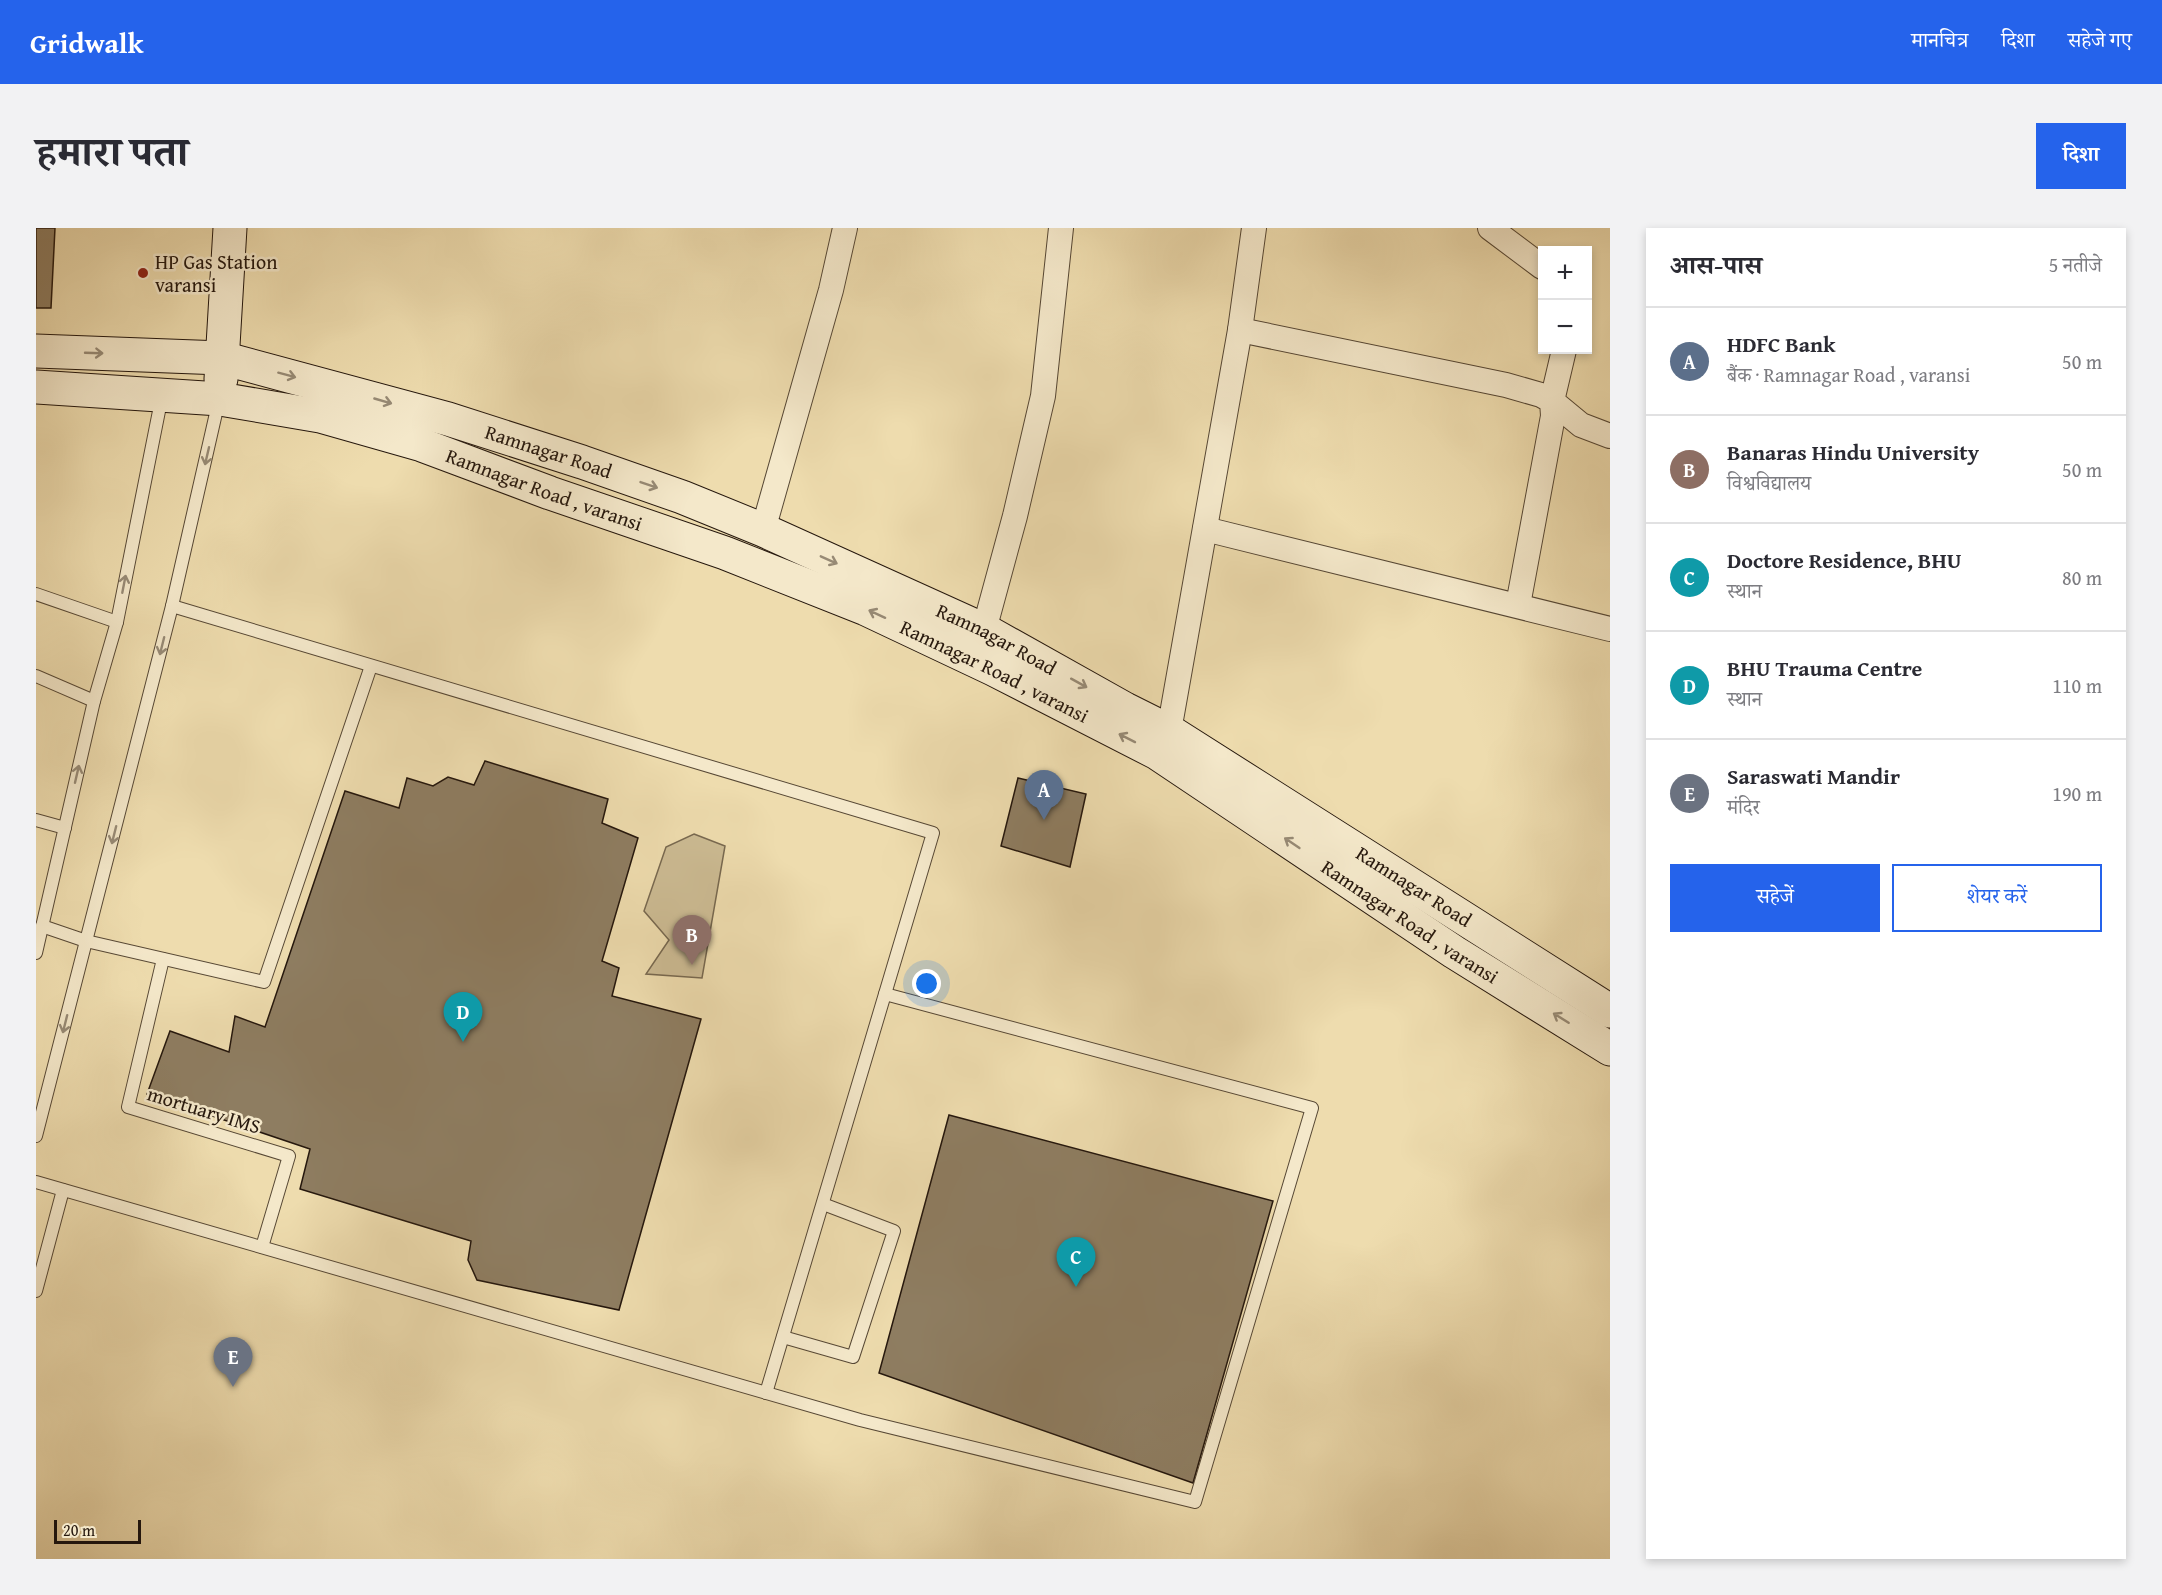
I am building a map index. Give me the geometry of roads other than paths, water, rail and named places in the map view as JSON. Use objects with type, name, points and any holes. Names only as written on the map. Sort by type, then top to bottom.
[{"type":"main road","points":[[220,399],[231,228]]},
{"type":"main road","points":[[36,351],[222,358],[324,401]]},
{"type":"main road","name":"Ramnagar Road","points":[[36,387],[220,399],[324,401],[448,419],[681,497],[763,530],[984,630],[1169,731],[1610,1011]]},
{"type":"main road","name":"Ramnagar Road , varansi","points":[[324,401],[422,445],[550,493],[725,553],[866,609],[993,669],[1157,753],[1454,952],[1610,1049]]},
{"type":"street","points":[[763,530],[831,290],[845,228]]},
{"type":"street","points":[[984,630],[1015,516],[1043,396],[1061,228]]},
{"type":"street","points":[[1169,731],[1240,330],[1254,228]]},
{"type":"street","points":[[1490,228],[1538,264]]},
{"type":"street","points":[[1240,330],[1506,385],[1541,395],[1581,425],[1610,436]]},
{"type":"street","points":[[1518,605],[1553,416],[1552,401],[1563,354]]},
{"type":"street","points":[[1205,529],[1610,629]]},
{"type":"lane","points":[[36,953],[94,701],[117,622],[163,394]]},
{"type":"lane","points":[[36,1136],[172,606],[220,399]]},
{"type":"lane","points":[[36,594],[117,622]]},
{"type":"lane","points":[[172,606],[933,833],[766,1393]]},
{"type":"lane","points":[[42,926],[86,941],[264,982],[371,666]]},
{"type":"lane","points":[[36,676],[94,701]]},
{"type":"lane","points":[[36,820],[65,828]]},
{"type":"lane","name":"mortuary IMS","points":[[163,959],[128,1107],[289,1156],[262,1247]]},
{"type":"lane","points":[[36,1182],[860,1420],[1195,1502],[1312,1108],[885,994]]},
{"type":"lane","points":[[36,1291],[63,1190]]},
{"type":"lane","points":[[783,1337],[853,1357],[894,1231],[823,1204]]},
{"type":"place","name":"HP Gas Station varansi","points":[[143,273]]},
{"type":"place","name":"HDFC Bank","points":[[1044,820]]},
{"type":"place","name":"Banaras Hindu University","points":[[692,965]]},
{"type":"place","name":"BHU Trauma Centre","points":[[463,1042]]},
{"type":"place","name":"Doctore Residence, BHU","points":[[1076,1287]]},
{"type":"place","name":"Saraswati Mandir","points":[[233,1387]]}]
